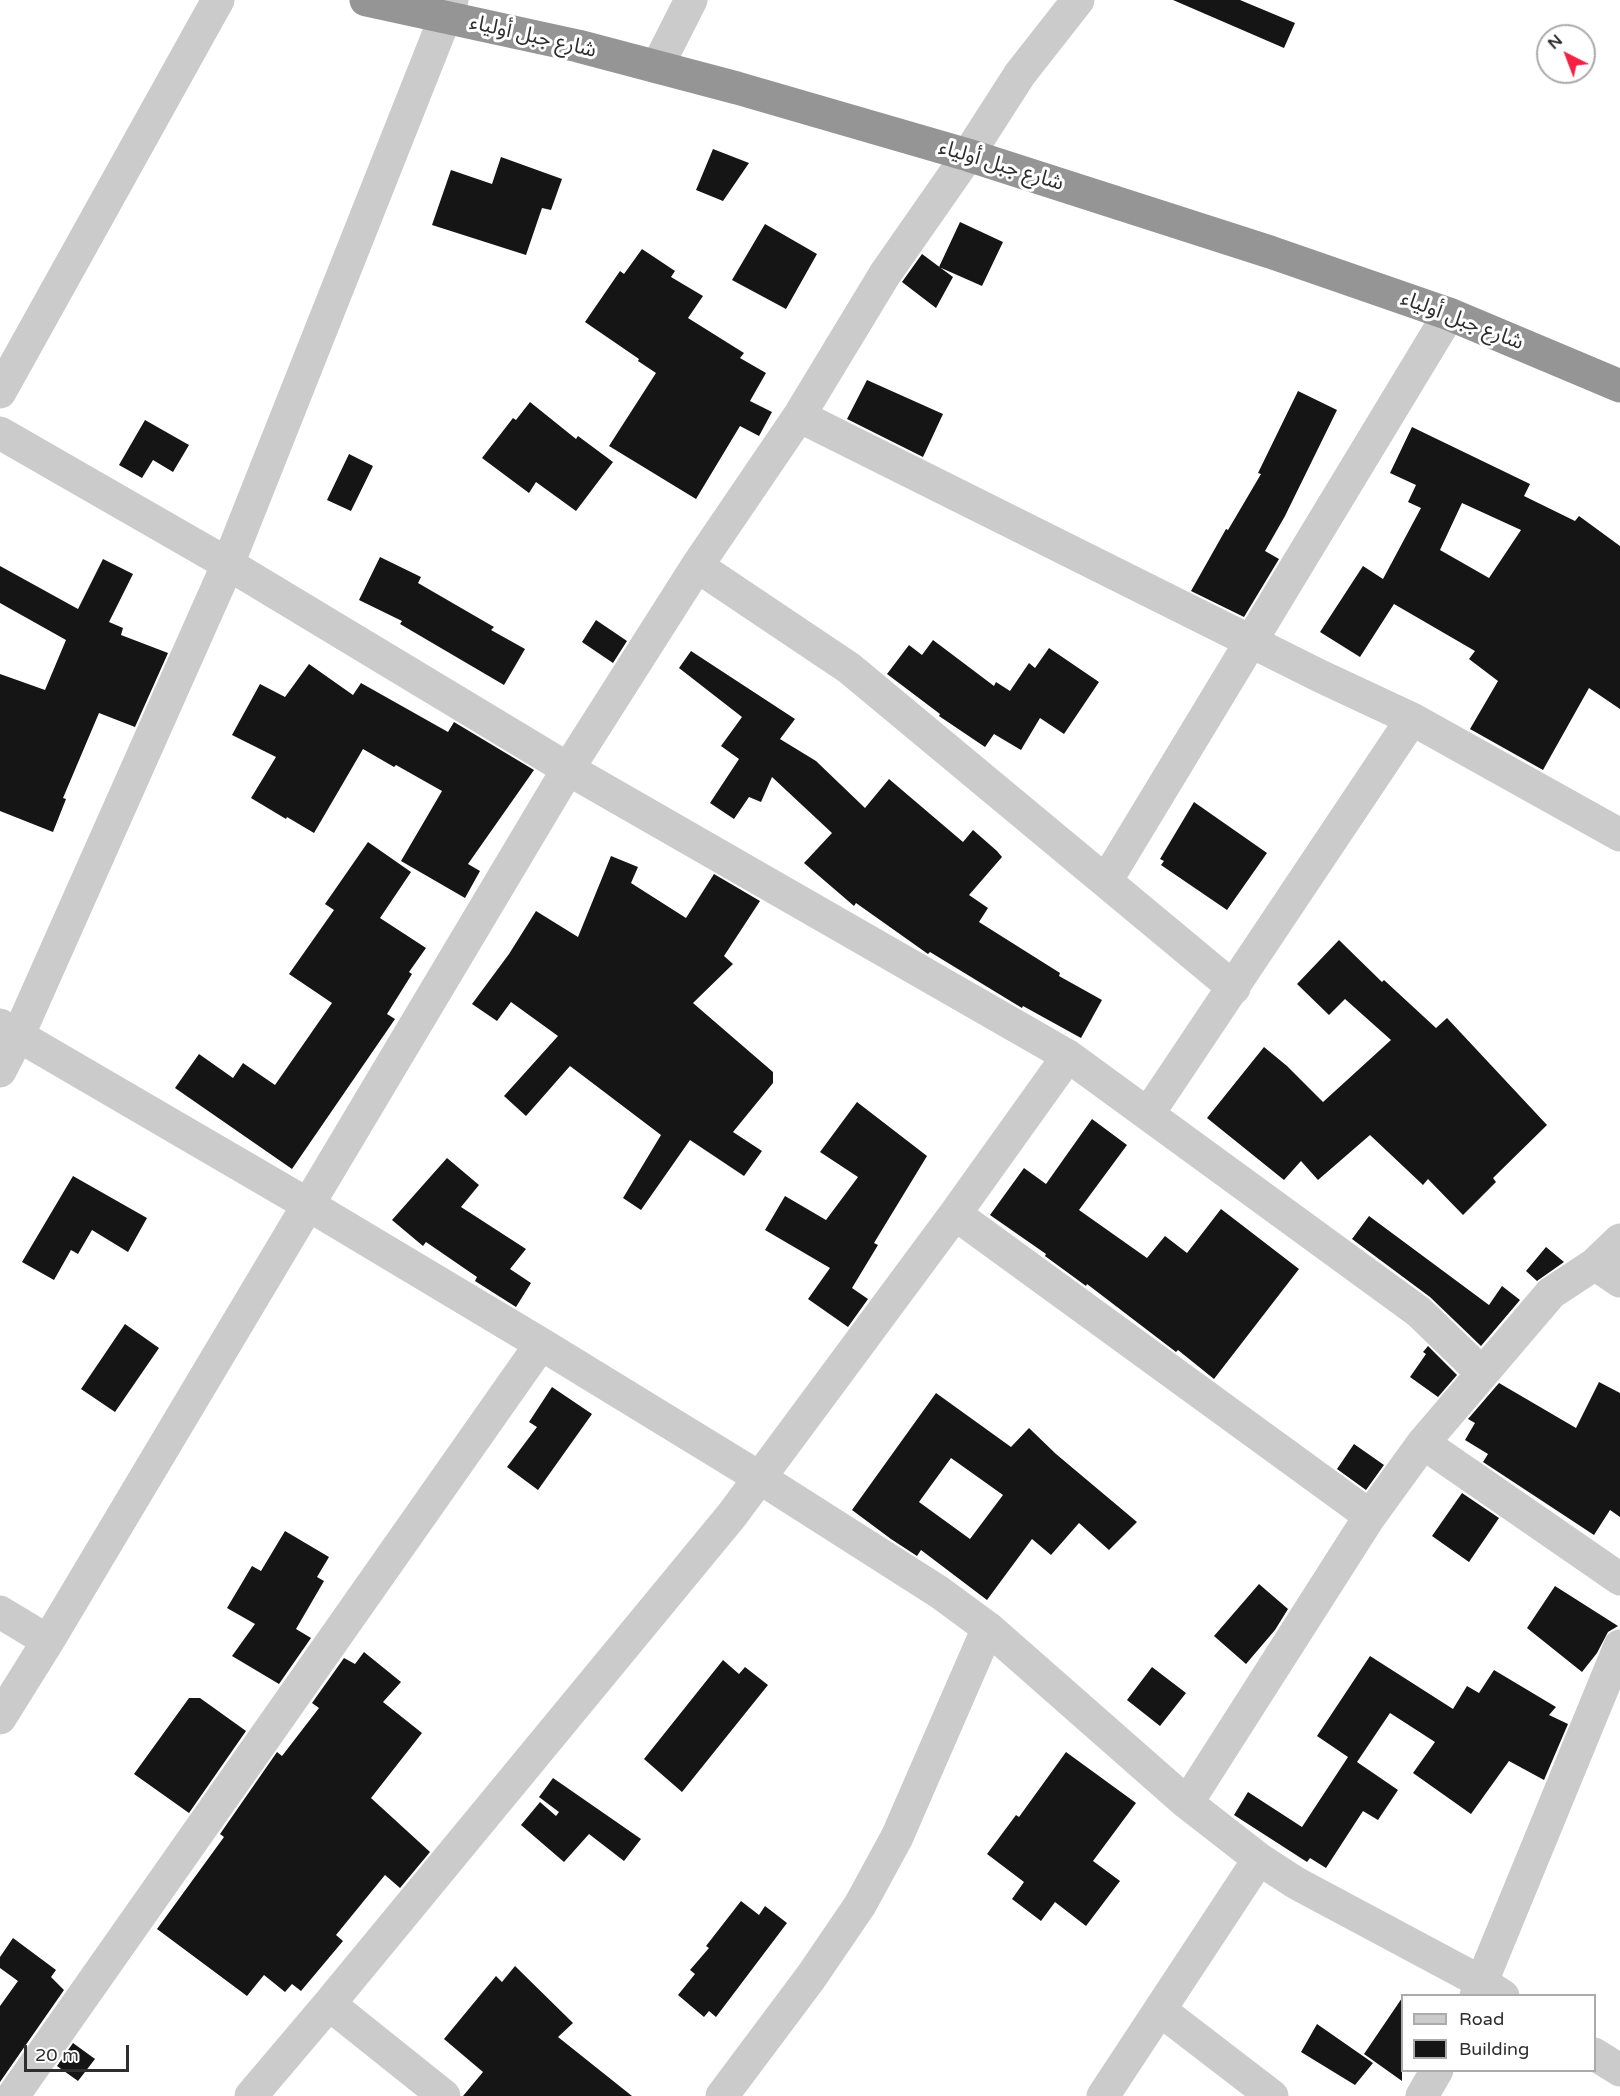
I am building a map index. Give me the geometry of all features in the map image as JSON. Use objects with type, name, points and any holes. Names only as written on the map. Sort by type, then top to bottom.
[{"type":"highway","name":"شارع جبل أولياء","points":[[366,0],[448,8],[968,155],[1270,252],[1449,314],[1620,386]]},
{"type":"street","points":[[0,392],[218,0]]},
{"type":"street","points":[[657,67],[691,0]]},
{"type":"street","points":[[0,1718],[568,769],[697,566],[799,416],[885,274],[968,155],[1020,74],[1078,0]]},
{"type":"street","points":[[0,1071],[9,1030],[228,564],[448,8]]},
{"type":"street","points":[[1106,880],[1449,314]]},
{"type":"street","points":[[799,416],[1250,641],[1412,718],[1620,835]]},
{"type":"street","points":[[0,433],[228,564],[568,769],[1068,1056],[1419,1312],[1482,1373]]},
{"type":"street","points":[[697,566],[849,668],[1234,988]]},
{"type":"street","points":[[1148,1114],[1412,718]]},
{"type":"street","points":[[9,1030],[541,1344],[760,1478],[939,1592],[988,1628],[1187,1803],[1259,1859],[1296,1883],[1487,1991],[1620,1646]]},
{"type":"street","points":[[251,2096],[760,1478],[955,1214],[1068,1056]]},
{"type":"street","points":[[955,1214],[1370,1516]]},
{"type":"street","points":[[1187,1803],[1370,1516],[1423,1443],[1551,1293],[1607,1272],[1620,1240]]},
{"type":"street","points":[[13,2096],[541,1344]]},
{"type":"street","points":[[1423,1443],[1620,1578]]},
{"type":"street","points":[[0,1611],[48,1641]]},
{"type":"street","points":[[722,2096],[811,1977],[860,1905],[897,1837],[988,1628]]},
{"type":"street","points":[[1103,2096],[1259,1859]]},
{"type":"street","points":[[329,2004],[444,2096]]},
{"type":"street","points":[[1160,2010],[1272,2096]]},
{"type":"street","points":[[1596,2055],[1620,2070]]},
{"type":"street","points":[[1422,2096],[1436,2072]]},
{"type":"building","points":[[1173,0],[1240,0],[1295,23],[1284,48]]},
{"type":"building","points":[[713,149],[749,163],[723,201],[696,190]]},
{"type":"building","points":[[501,157],[562,179],[551,210],[542,208],[526,255],[432,225],[451,170],[492,184]]},
{"type":"building","points":[[960,222],[1003,242],[982,286],[939,267]]},
{"type":"building","points":[[765,224],[817,254],[786,309],[732,280]]},
{"type":"building","points":[[642,249],[675,271],[671,277],[703,296],[688,318],[744,353],[740,358],[766,373],[750,401],[772,412],[759,436],[740,426],[696,499],[609,446],[656,373],[585,322],[620,271],[624,274]]},
{"type":"building","points":[[922,254],[953,277],[936,308],[902,282]]},
{"type":"building","points":[[867,380],[943,414],[923,457],[847,419]]},
{"type":"building","points":[[1298,391],[1337,410],[1285,516],[1265,551],[1279,559],[1244,617],[1191,591],[1261,474],[1258,473]]},
{"type":"building","points":[[530,402],[576,439],[578,436],[613,462],[576,511],[536,482],[529,493],[482,458],[513,418],[516,420]]},
{"type":"building","points":[[145,420],[189,445],[173,472],[153,460],[142,478],[119,465]]},
{"type":"building","points":[[1412,427],[1530,484],[1524,496],[1575,521],[1579,516],[1620,546],[1620,709],[1589,688],[1543,770],[1470,729],[1498,681],[1469,659],[1475,651],[1394,604],[1360,657],[1320,632],[1363,566],[1383,579],[1421,508],[1408,502],[1416,485],[1390,473]],"holes":[[[1462,503],[1521,530],[1489,578],[1440,550]]]},
{"type":"building","points":[[349,454],[373,466],[351,511],[327,500]]},
{"type":"building","points":[[380,557],[421,577],[418,583],[494,627],[491,630],[525,649],[504,685],[400,624],[402,621],[359,600]]},
{"type":"building","points":[[103,559],[133,574],[109,622],[123,628],[121,635],[168,653],[135,727],[99,713],[63,798],[66,799],[53,832],[0,811],[0,674],[45,690],[66,640],[0,603],[0,566],[78,609]]},
{"type":"building","points":[[596,620],[627,641],[613,663],[582,642]]},
{"type":"building","points":[[933,640],[994,686],[996,682],[1010,691],[1029,663],[1035,668],[1049,648],[1099,682],[1064,734],[1040,718],[1021,750],[994,734],[985,747],[939,716],[940,714],[887,674],[909,645],[922,655]]},
{"type":"building","points":[[691,651],[795,719],[780,739],[816,761],[865,808],[889,779],[963,842],[973,830],[997,851],[1002,857],[969,895],[988,908],[979,922],[1060,973],[1059,976],[1102,1000],[1081,1038],[1023,1006],[1022,1008],[930,952],[928,954],[856,903],[854,906],[804,863],[832,833],[772,777],[761,802],[749,797],[734,819],[710,803],[739,759],[721,746],[742,717],[679,668]]},
{"type":"building","points":[[309,664],[353,695],[361,683],[448,732],[454,722],[534,770],[468,864],[480,871],[465,898],[401,861],[442,791],[363,749],[314,833],[251,798],[276,757],[232,735],[260,684],[285,697]]},
{"type":"building","points":[[1194,802],[1267,853],[1227,910],[1161,865],[1164,861],[1160,859]]},
{"type":"building","points":[[368,842],[411,872],[380,918],[426,948],[409,972],[412,974],[387,1014],[395,1019],[292,1169],[175,1088],[199,1054],[233,1078],[243,1063],[275,1085],[332,1003],[289,974],[334,910],[325,904]]},
{"type":"building","points":[[611,856],[638,867],[631,883],[686,918],[714,874],[760,901],[724,956],[733,964],[693,1003],[773,1072],[773,1083],[733,1132],[762,1151],[744,1176],[690,1140],[641,1210],[623,1198],[661,1135],[570,1066],[526,1116],[504,1096],[558,1036],[511,1002],[497,1021],[472,1004],[509,954],[536,911],[578,937]]},
{"type":"building","points":[[1339,940],[1382,982],[1384,980],[1436,1028],[1447,1018],[1547,1125],[1493,1178],[1496,1182],[1463,1215],[1428,1179],[1423,1185],[1370,1135],[1318,1180],[1301,1161],[1284,1180],[1207,1118],[1264,1047],[1323,1102],[1391,1040],[1345,999],[1329,1015],[1297,984]]},
{"type":"building","points":[[857,1102],[927,1156],[874,1243],[878,1245],[852,1288],[868,1299],[848,1327],[808,1299],[830,1268],[765,1230],[785,1196],[826,1220],[858,1177],[820,1152]]},
{"type":"building","points":[[1092,1119],[1127,1145],[1079,1210],[1147,1258],[1165,1236],[1187,1253],[1221,1209],[1299,1269],[1214,1379],[1178,1350],[1176,1352],[1087,1284],[1086,1286],[1045,1256],[1046,1254],[990,1215],[1024,1168],[1046,1184]]},
{"type":"building","points":[[447,1158],[479,1185],[461,1207],[526,1249],[510,1269],[531,1283],[516,1307],[475,1281],[477,1277],[426,1242],[423,1246],[392,1220]]},
{"type":"building","points":[[73,1176],[147,1218],[128,1252],[92,1230],[78,1254],[71,1250],[54,1280],[22,1262]]},
{"type":"building","points":[[1369,1216],[1489,1305],[1502,1286],[1520,1300],[1481,1346],[1430,1297],[1352,1239]]},
{"type":"building","points":[[1546,1247],[1564,1262],[1537,1281],[1526,1271]]},
{"type":"building","points":[[125,1324],[159,1348],[115,1412],[81,1389]]},
{"type":"building","points":[[1428,1346],[1457,1375],[1438,1397],[1410,1377],[1426,1354],[1423,1352]]},
{"type":"building","points":[[1599,1382],[1620,1393],[1620,1517],[1610,1510],[1594,1535],[1483,1462],[1488,1454],[1465,1440],[1475,1423],[1468,1419],[1499,1383],[1576,1428]]},
{"type":"building","points":[[552,1387],[592,1414],[538,1490],[507,1467],[537,1427],[529,1422]]},
{"type":"building","points":[[936,1393],[1011,1447],[1029,1428],[1056,1454],[1137,1522],[1109,1550],[1079,1523],[1051,1555],[1032,1539],[987,1600],[921,1550],[917,1556],[852,1510]],"holes":[[[951,1458],[1003,1495],[970,1539],[919,1502]]]},
{"type":"building","points":[[1354,1444],[1384,1465],[1366,1490],[1337,1469]]},
{"type":"building","points":[[1462,1493],[1499,1518],[1469,1562],[1432,1536]]},
{"type":"building","points":[[285,1531],[329,1557],[317,1577],[324,1581],[296,1629],[311,1638],[279,1684],[232,1656],[255,1624],[227,1608],[252,1566],[261,1571]]},
{"type":"building","points":[[1259,1584],[1288,1609],[1275,1630],[1246,1664],[1214,1636]]},
{"type":"building","points":[[1555,1586],[1618,1626],[1608,1632],[1597,1653],[1582,1672],[1527,1628]]},
{"type":"building","points":[[364,1652],[401,1682],[383,1702],[422,1733],[371,1798],[430,1852],[400,1888],[385,1875],[336,1935],[343,1941],[301,1991],[292,1984],[285,1992],[264,1975],[247,1996],[157,1929],[224,1837],[220,1834],[277,1752],[282,1756],[319,1708],[312,1703],[344,1658],[355,1664]]},
{"type":"building","points":[[1370,1656],[1453,1709],[1467,1686],[1479,1693],[1494,1670],[1556,1707],[1549,1715],[1568,1724],[1544,1780],[1509,1761],[1471,1814],[1413,1773],[1435,1742],[1390,1713],[1357,1762],[1398,1790],[1378,1820],[1363,1811],[1326,1868],[1310,1858],[1307,1862],[1234,1815],[1248,1792],[1302,1827],[1348,1757],[1317,1736]]},
{"type":"building","points":[[723,1660],[739,1674],[745,1667],[768,1685],[682,1792],[644,1759]]},
{"type":"building","points":[[1152,1667],[1186,1693],[1160,1726],[1127,1700]]},
{"type":"building","points":[[189,1698],[200,1698],[246,1731],[189,1813],[134,1774]]},
{"type":"building","points":[[1066,1752],[1136,1803],[1093,1861],[1120,1881],[1086,1926],[1055,1902],[1041,1921],[1012,1899],[1024,1882],[987,1854],[1016,1815],[1019,1817]]},
{"type":"building","points":[[553,1778],[641,1839],[624,1861],[589,1834],[564,1862],[521,1825],[540,1802],[556,1816],[559,1812],[539,1797]]},
{"type":"building","points":[[741,1901],[759,1915],[765,1906],[787,1923],[716,2017],[709,2011],[704,2017],[678,1995],[695,1974],[690,1970],[709,1948],[706,1946]]},
{"type":"building","points":[[13,1938],[56,1970],[51,1977],[64,1990],[0,2082],[0,2006],[18,1981],[0,1968],[0,1957]]},
{"type":"building","points":[[515,1966],[573,2023],[558,2037],[632,2096],[463,2096],[483,2072],[444,2039],[496,1976],[502,1982]]},
{"type":"building","points":[[1401,1999],[1402,2081],[1364,2054]]},
{"type":"building","points":[[1317,2024],[1373,2063],[1355,2085],[1301,2052]]},
{"type":"building","points":[[73,2043],[95,2059],[78,2081],[57,2066]]}]
